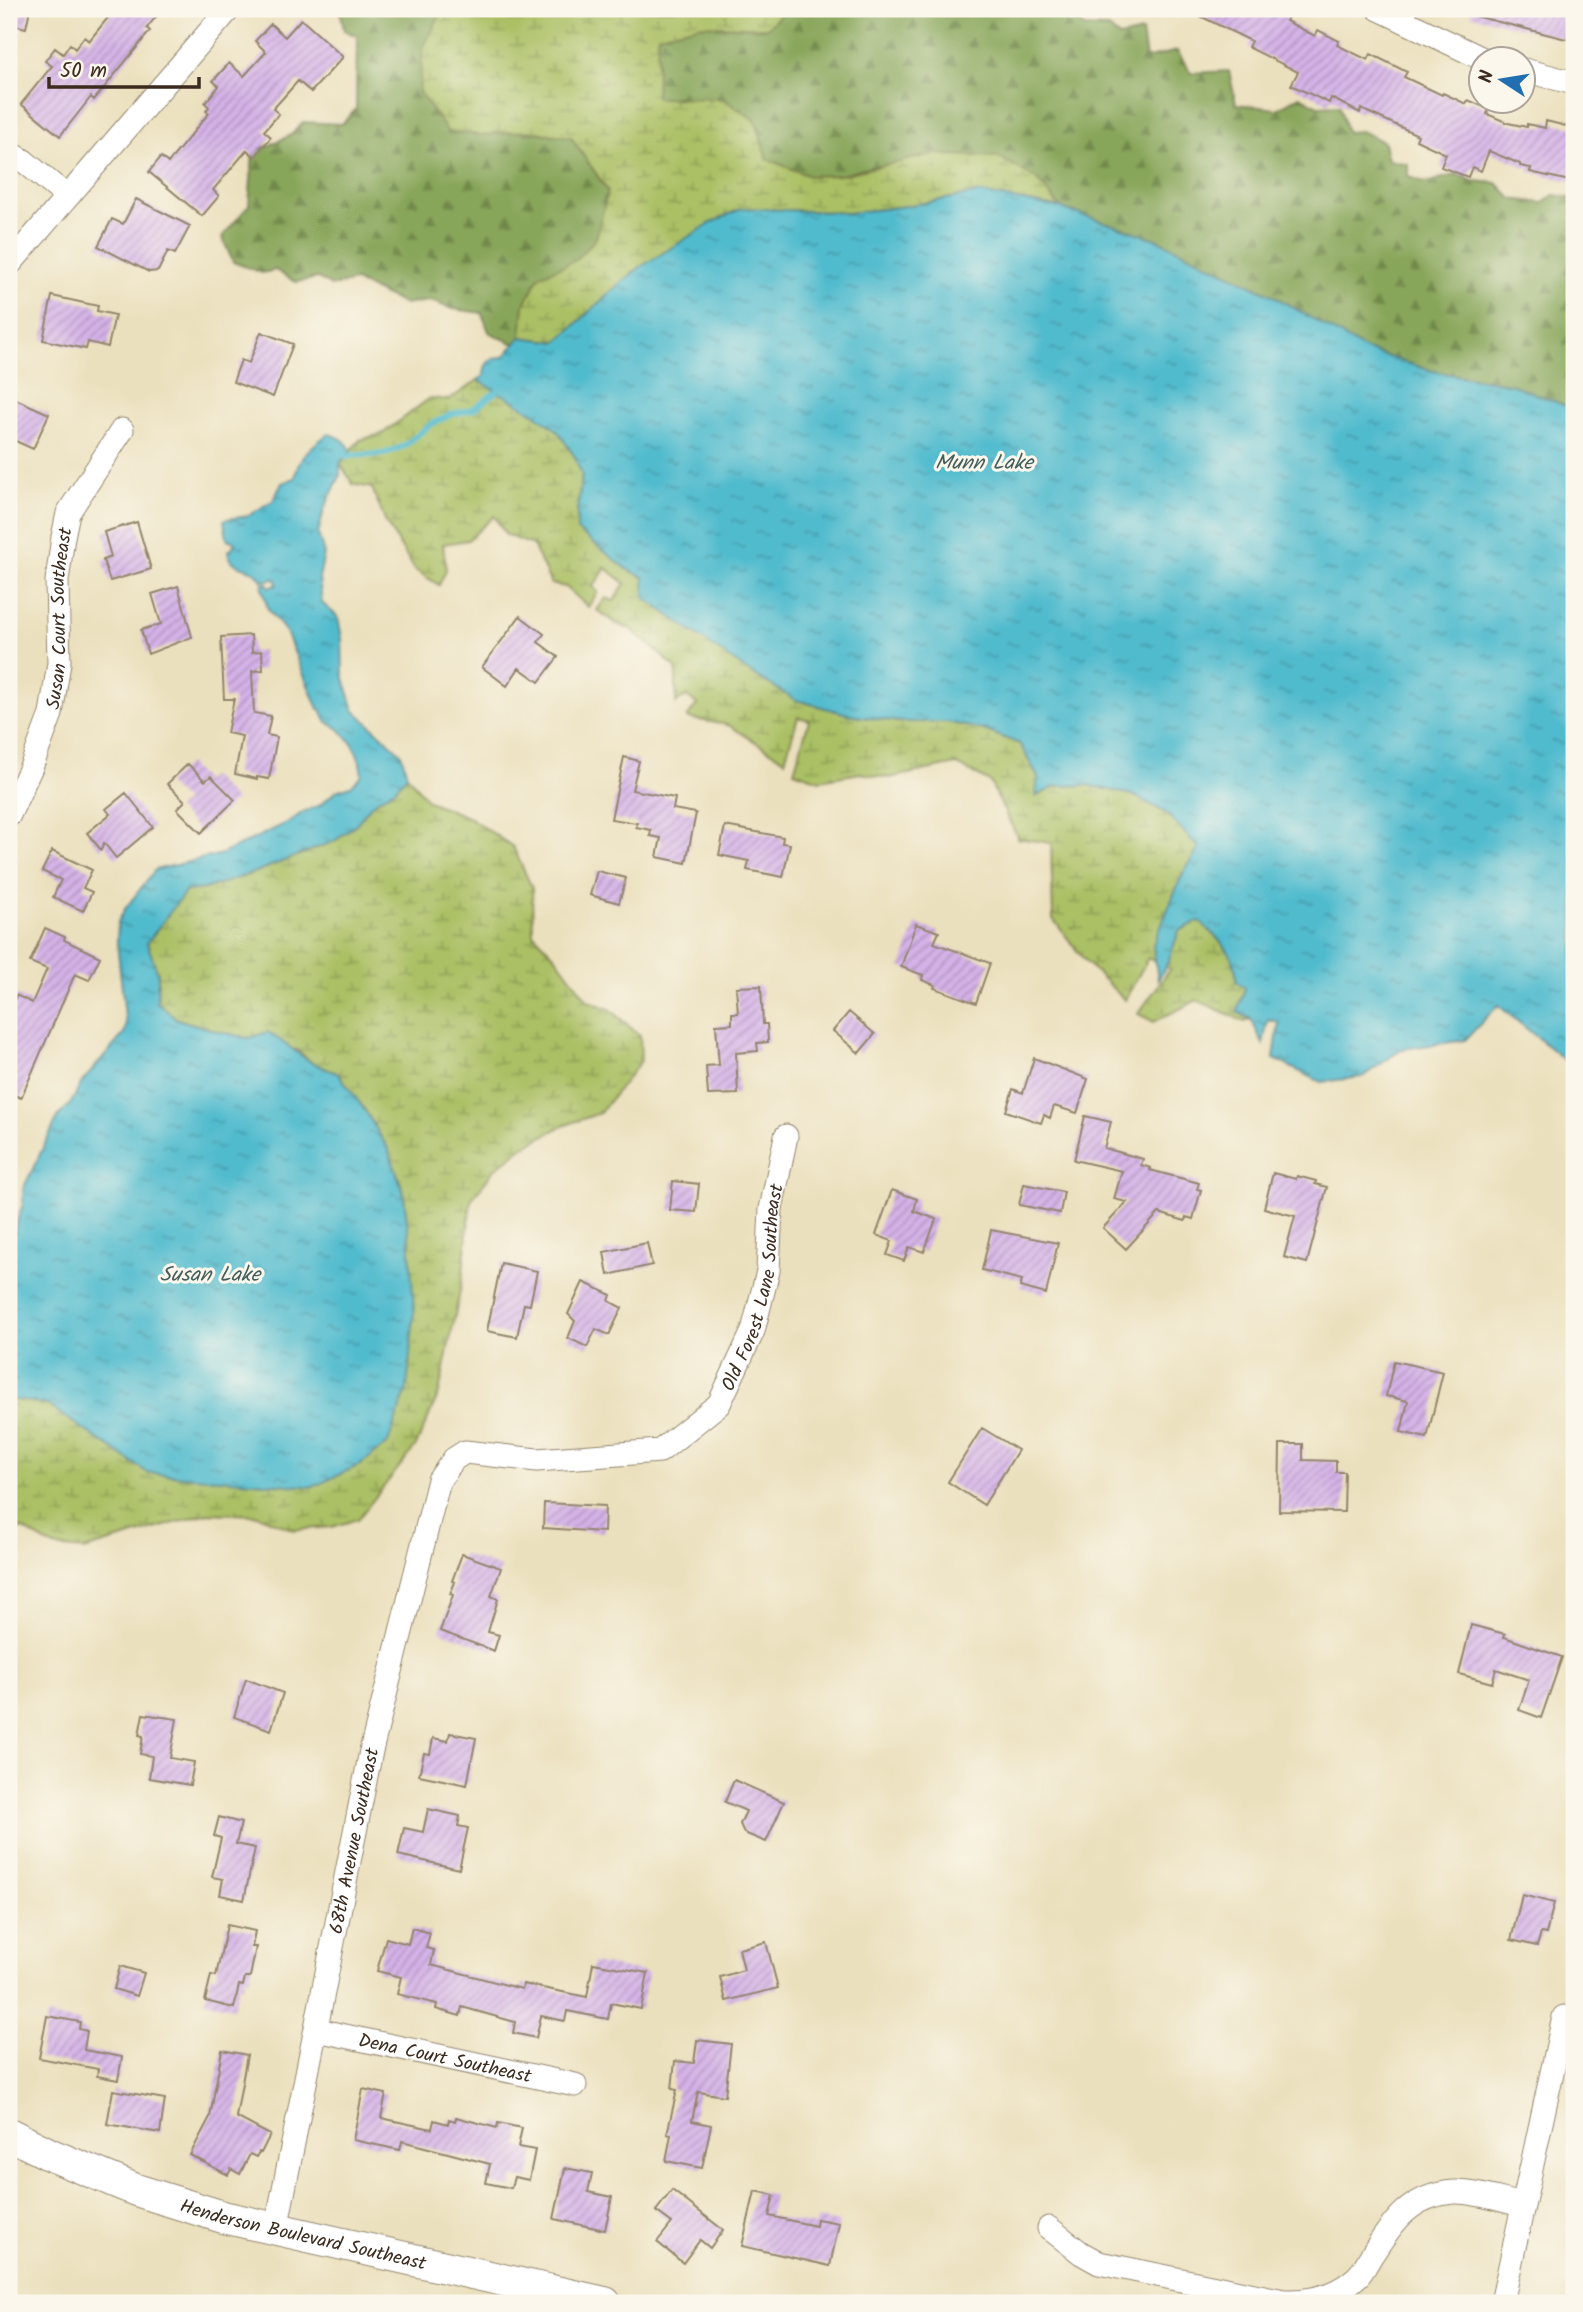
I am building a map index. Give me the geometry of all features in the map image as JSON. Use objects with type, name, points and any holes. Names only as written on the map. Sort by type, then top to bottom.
[{"type":"street","points":[[9,265],[229,9]]},
{"type":"street","points":[[1379,9],[1468,52]]},
{"type":"street","points":[[1538,74],[1574,83]]},
{"type":"street","points":[[9,152],[66,196]]},
{"type":"street","name":"Susan Court Southeast","points":[[9,815],[51,714],[59,663],[57,581],[68,513],[122,430]]},
{"type":"street","name":"Old Forest Lane Southeast","points":[[454,1459],[465,1452],[537,1460],[660,1451],[719,1404],[753,1331],[768,1272],[771,1209],[786,1136]]},
{"type":"street","name":"68th Avenue Southeast","points":[[276,2229],[371,1751],[439,1480],[454,1459]]},
{"type":"street","points":[[1502,2303],[1564,2017]]},
{"type":"street","name":"Dena Court Southeast","points":[[317,2030],[575,2085]]},
{"type":"street","name":"Henderson Boulevard Southeast","points":[[9,2134],[51,2155],[136,2190],[223,2217],[605,2303]]},
{"type":"street","points":[[1049,2228],[1081,2253],[1099,2263],[1284,2301],[1309,2302],[1329,2295],[1358,2275],[1393,2222],[1411,2206],[1432,2196],[1457,2192],[1523,2205]]},
{"type":"green space","points":[[340,9],[443,9],[423,48],[481,135],[525,131],[571,137],[608,192],[596,238],[576,260],[539,277],[524,306],[521,337],[514,344],[489,332],[482,313],[453,309],[430,301],[404,304],[355,281],[331,286],[318,278],[296,282],[275,270],[262,273],[233,262],[222,237],[249,205],[253,153],[291,135],[303,122],[342,124],[356,109],[357,36],[344,30]]},
{"type":"green space","points":[[443,9],[786,9],[767,28],[702,25],[658,35],[656,98],[723,99],[755,120],[767,159],[809,176],[841,175],[934,154],[999,157],[1037,179],[1061,208],[980,193],[850,213],[742,208],[711,223],[616,287],[557,342],[521,337],[524,306],[539,276],[576,260],[596,238],[608,191],[571,137],[525,131],[481,135],[448,132],[419,92],[423,48]]},
{"type":"green space","points":[[786,9],[1067,9],[1084,27],[1109,28],[1119,37],[1142,32],[1146,59],[1177,51],[1191,73],[1229,71],[1236,104],[1277,109],[1300,96],[1318,106],[1339,105],[1347,132],[1361,131],[1384,142],[1388,160],[1408,164],[1408,176],[1425,183],[1458,174],[1473,181],[1497,183],[1512,199],[1543,203],[1554,195],[1574,198],[1574,409],[1513,385],[1432,371],[1366,350],[1268,293],[1156,239],[1061,208],[1037,179],[875,166],[841,175],[809,176],[767,159],[755,120],[679,97],[656,99],[653,34],[702,25],[767,28]]},
{"type":"green space","points":[[478,380],[557,429],[575,457],[582,476],[577,511],[614,556],[855,716],[900,722],[947,722],[984,730],[1020,744],[1038,777],[1037,796],[1057,786],[1088,785],[1133,795],[1165,812],[1200,848],[1181,877],[1179,931],[1199,920],[1225,947],[1234,963],[1236,981],[1245,987],[1251,1019],[1245,1022],[1197,1000],[1154,1022],[1138,1014],[1170,969],[1148,958],[1125,1000],[1085,961],[1053,919],[1051,843],[1018,838],[990,782],[956,764],[889,778],[860,773],[820,780],[794,771],[809,720],[798,717],[785,760],[728,725],[687,718],[697,704],[687,696],[676,703],[676,668],[631,629],[615,623],[597,610],[606,598],[614,601],[625,583],[606,568],[593,587],[598,592],[588,607],[566,587],[551,584],[533,545],[506,535],[494,516],[468,540],[443,544],[446,570],[439,585],[415,570],[386,523],[372,488],[353,484],[340,463],[360,440],[382,434],[430,398],[449,400]]},
{"type":"green space","points":[[407,775],[428,801],[470,818],[513,847],[532,888],[533,933],[555,956],[588,1001],[610,1009],[640,1036],[641,1061],[600,1113],[560,1127],[523,1147],[494,1170],[471,1200],[462,1281],[439,1393],[416,1446],[358,1519],[332,1527],[294,1530],[258,1515],[208,1513],[84,1550],[54,1547],[21,1528],[9,1535],[9,1399],[46,1404],[149,1473],[409,1236],[403,1190],[388,1149],[339,1074],[311,1062],[297,1050],[177,1019],[157,1002],[158,974],[147,943],[186,890],[204,889],[253,873],[335,841],[357,823],[372,804],[396,788]]},
{"type":"water","name":"Munn Lake","points":[[980,193],[1061,208],[1156,239],[1268,293],[1366,350],[1432,371],[1513,385],[1574,409],[1574,1109],[1573,1067],[1498,1005],[1465,1040],[1402,1049],[1362,1077],[1321,1082],[1274,1059],[1279,1022],[1268,1020],[1263,1044],[1251,1019],[1237,1012],[1245,988],[1236,981],[1230,955],[1199,921],[1179,931],[1168,962],[1158,980],[1153,945],[1181,877],[1199,848],[1165,812],[1133,795],[1088,785],[1057,786],[1036,796],[1038,777],[1020,744],[984,730],[947,722],[900,722],[855,716],[796,700],[746,670],[645,598],[644,577],[628,570],[577,530],[582,476],[575,457],[557,430],[478,380],[484,376],[489,361],[504,357],[521,337],[557,342],[639,268],[711,223],[742,208],[849,213]]},
{"type":"water","name":"Susan Lake","points":[[328,434],[342,440],[351,451],[340,463],[340,476],[324,509],[318,534],[324,554],[319,578],[322,603],[338,617],[343,675],[354,710],[401,753],[407,775],[396,788],[372,804],[357,823],[335,841],[253,873],[204,889],[186,891],[147,943],[158,974],[157,1002],[177,1019],[217,1031],[248,1038],[268,1032],[311,1062],[339,1074],[388,1149],[403,1190],[409,1236],[414,1311],[407,1389],[388,1443],[360,1465],[313,1487],[148,1473],[46,1404],[9,1399],[9,1245],[23,1204],[23,1189],[58,1117],[71,1103],[82,1082],[124,1034],[126,1026],[117,942],[118,922],[125,909],[155,870],[222,854],[319,806],[336,791],[351,786],[362,775],[353,744],[339,729],[326,721],[321,709],[318,709],[286,632],[268,609],[262,587],[267,583],[269,587],[277,585],[276,579],[262,581],[259,575],[233,562],[228,550],[231,550],[235,542],[227,539],[224,520],[247,516],[273,501],[282,483],[295,478],[306,453]]},
{"type":"building","points":[[9,9],[30,9],[26,28],[9,24]]},
{"type":"building","points":[[115,9],[162,9],[147,28],[150,31],[94,100],[91,97],[60,136],[21,104],[52,66],[45,61],[55,48],[63,54],[70,44],[75,49],[84,37],[89,41]]},
{"type":"building","points":[[1186,9],[1292,9],[1286,21],[1315,36],[1318,30],[1339,41],[1337,45],[1368,60],[1371,54],[1407,72],[1404,77],[1442,95],[1443,93],[1466,104],[1468,100],[1468,116],[1492,116],[1527,127],[1527,124],[1545,128],[1546,121],[1574,128],[1574,182],[1530,172],[1531,168],[1520,166],[1489,151],[1481,171],[1472,167],[1468,177],[1441,167],[1446,154],[1416,140],[1418,135],[1361,109],[1360,113],[1331,98],[1329,103],[1291,85],[1298,72],[1248,47],[1251,41]]},
{"type":"building","points":[[1472,9],[1574,9],[1574,41],[1471,15]]},
{"type":"building","points":[[301,19],[343,57],[311,92],[298,81],[273,109],[279,114],[264,131],[271,137],[255,157],[247,150],[213,190],[219,196],[202,216],[149,172],[161,157],[168,163],[209,113],[206,111],[209,107],[205,103],[219,86],[213,81],[229,63],[244,76],[266,52],[255,41],[271,24],[285,37]]},
{"type":"building","points":[[136,199],[190,226],[175,254],[168,251],[158,271],[149,272],[98,246],[112,219],[123,224]]},
{"type":"building","points":[[52,296],[98,306],[97,311],[115,315],[108,347],[88,342],[86,349],[43,340]]},
{"type":"building","points":[[261,332],[293,344],[273,397],[233,382],[241,360],[249,363]]},
{"type":"building","points":[[9,396],[49,414],[33,449],[9,438]]},
{"type":"building","points":[[137,522],[151,569],[110,581],[103,560],[111,557],[104,532]]},
{"type":"building","points":[[178,586],[192,637],[148,654],[141,630],[161,624],[152,594]]},
{"type":"building","points":[[520,616],[544,634],[538,642],[558,657],[539,682],[519,668],[507,686],[482,667]]},
{"type":"building","points":[[251,635],[252,652],[262,651],[263,670],[252,671],[254,713],[271,716],[267,735],[277,737],[269,779],[235,774],[242,736],[227,733],[234,699],[224,699],[221,637]]},
{"type":"building","points":[[624,757],[639,761],[632,790],[675,798],[673,809],[696,813],[686,863],[657,857],[661,838],[650,836],[651,830],[636,827],[637,823],[611,819]]},
{"type":"building","points":[[188,764],[205,781],[211,776],[235,800],[201,833],[177,809],[185,801],[167,784]]},
{"type":"building","points":[[126,793],[153,827],[116,858],[104,843],[101,850],[87,833],[110,814],[106,809]]},
{"type":"building","points":[[725,826],[783,837],[782,843],[790,844],[783,877],[747,870],[749,861],[719,855]]},
{"type":"building","points":[[52,851],[92,870],[83,888],[92,892],[83,911],[53,897],[61,880],[42,871]]},
{"type":"building","points":[[597,871],[626,878],[619,903],[590,895]]},
{"type":"building","points":[[916,924],[939,932],[934,943],[990,963],[976,1003],[934,988],[935,985],[922,980],[923,975],[901,967]]},
{"type":"building","points":[[45,928],[100,957],[89,980],[75,974],[21,1098],[9,1093],[9,1011],[16,995],[32,1003],[47,969],[30,962]]},
{"type":"building","points":[[761,986],[763,1024],[767,1024],[768,1042],[757,1043],[758,1051],[736,1053],[738,1094],[708,1095],[706,1066],[719,1065],[716,1025],[732,1024],[732,1013],[738,1013],[736,987]]},
{"type":"building","points":[[849,1012],[875,1034],[859,1053],[833,1031]]},
{"type":"building","points":[[1034,1058],[1088,1079],[1077,1113],[1054,1106],[1050,1118],[1044,1115],[1041,1123],[1006,1111],[1013,1089],[1023,1093]]},
{"type":"building","points":[[1085,1116],[1111,1122],[1104,1148],[1143,1159],[1141,1165],[1151,1168],[1150,1170],[1199,1183],[1197,1189],[1201,1190],[1193,1219],[1186,1217],[1185,1221],[1159,1213],[1126,1249],[1103,1228],[1127,1202],[1114,1199],[1122,1171],[1074,1160]]},
{"type":"building","points":[[1273,1173],[1296,1179],[1297,1176],[1327,1187],[1307,1263],[1284,1257],[1295,1216],[1264,1208]]},
{"type":"building","points":[[673,1181],[699,1184],[696,1212],[670,1210]]},
{"type":"building","points":[[1024,1184],[1064,1192],[1060,1213],[1019,1205]]},
{"type":"building","points":[[892,1190],[917,1199],[914,1211],[936,1219],[924,1252],[909,1247],[904,1261],[887,1255],[892,1241],[876,1235]]},
{"type":"building","points":[[991,1230],[1058,1243],[1046,1294],[1020,1287],[1022,1280],[982,1270]]},
{"type":"building","points":[[647,1243],[652,1265],[608,1275],[604,1252]]},
{"type":"building","points":[[501,1263],[537,1271],[530,1305],[524,1304],[517,1337],[487,1331]]},
{"type":"building","points":[[583,1282],[611,1295],[609,1301],[622,1308],[609,1335],[596,1329],[587,1347],[568,1338],[575,1321],[568,1314]]},
{"type":"building","points":[[1394,1361],[1443,1372],[1427,1438],[1401,1432],[1408,1401],[1386,1396]]},
{"type":"building","points":[[982,1428],[1018,1450],[984,1505],[948,1482]]},
{"type":"building","points":[[1280,1444],[1303,1444],[1303,1460],[1336,1461],[1336,1472],[1345,1472],[1344,1512],[1279,1511]]},
{"type":"building","points":[[544,1503],[605,1506],[604,1532],[543,1528]]},
{"type":"building","points":[[462,1554],[501,1568],[491,1596],[498,1599],[488,1632],[499,1635],[494,1651],[440,1631],[453,1595],[450,1594],[455,1582],[452,1581]]},
{"type":"building","points":[[1471,1625],[1505,1634],[1504,1637],[1562,1657],[1541,1718],[1519,1710],[1529,1680],[1496,1669],[1492,1683],[1459,1674]]},
{"type":"building","points":[[246,1679],[283,1693],[271,1730],[234,1717]]},
{"type":"building","points":[[143,1714],[177,1719],[170,1758],[194,1762],[190,1785],[149,1778],[152,1756],[140,1754],[143,1736],[139,1735]]},
{"type":"building","points":[[450,1733],[476,1738],[467,1785],[419,1775],[424,1753],[430,1754],[433,1738],[448,1741]]},
{"type":"building","points":[[734,1780],[784,1802],[766,1842],[744,1833],[740,1824],[746,1811],[725,1802]]},
{"type":"building","points":[[428,1809],[460,1816],[458,1826],[468,1828],[459,1869],[398,1855],[404,1828],[423,1832]]},
{"type":"building","points":[[219,1817],[241,1823],[236,1844],[255,1848],[244,1900],[220,1895],[223,1879],[212,1877],[221,1838],[214,1836]]},
{"type":"building","points":[[1522,1895],[1554,1903],[1546,1934],[1541,1933],[1537,1946],[1511,1940]]},
{"type":"building","points":[[227,1925],[255,1931],[252,1947],[256,1947],[250,1977],[245,1977],[243,1986],[239,1985],[234,2008],[205,2001],[211,1975],[216,1976]]},
{"type":"building","points":[[412,1928],[430,1933],[426,1948],[434,1950],[431,1965],[522,1989],[523,1984],[587,1997],[593,1963],[648,1973],[641,2009],[611,2003],[608,2019],[567,2011],[565,2021],[541,2016],[536,2038],[513,2033],[515,2022],[462,2007],[460,2016],[436,2009],[437,2004],[397,1994],[401,1977],[377,1971],[386,1938],[408,1944]]},
{"type":"building","points":[[766,1942],[778,1988],[726,2001],[720,1977],[744,1970],[739,1949]]},
{"type":"building","points":[[120,1966],[144,1973],[137,1996],[114,1989]]},
{"type":"building","points":[[47,2016],[80,2022],[79,2029],[87,2031],[84,2050],[122,2057],[118,2080],[97,2076],[98,2069],[39,2058]]},
{"type":"building","points":[[697,2040],[731,2044],[725,2096],[698,2092],[692,2121],[711,2125],[702,2168],[666,2161],[671,2135],[667,2134],[677,2090],[672,2089],[675,2061],[694,2063]]},
{"type":"building","points":[[222,2050],[247,2055],[236,2117],[270,2135],[261,2153],[256,2157],[250,2154],[240,2174],[231,2169],[228,2175],[190,2155],[210,2117]]},
{"type":"building","points":[[363,2089],[386,2094],[381,2118],[432,2129],[434,2120],[448,2124],[449,2119],[455,2121],[456,2117],[497,2128],[498,2123],[522,2128],[518,2147],[535,2150],[529,2180],[514,2177],[511,2188],[486,2183],[490,2164],[402,2141],[400,2150],[353,2140]]},
{"type":"building","points":[[113,2090],[165,2099],[160,2133],[107,2124]]},
{"type":"building","points":[[565,2168],[592,2173],[588,2192],[612,2197],[605,2230],[554,2219]]},
{"type":"building","points":[[672,2190],[723,2230],[710,2248],[700,2240],[683,2263],[657,2242],[672,2223],[656,2211]]},
{"type":"building","points":[[755,2191],[774,2195],[769,2216],[816,2226],[817,2219],[839,2223],[830,2266],[742,2246]]},
{"type":"waterway","points":[[346,456],[384,454],[404,446],[430,425],[450,415],[473,409],[496,392]]}]
